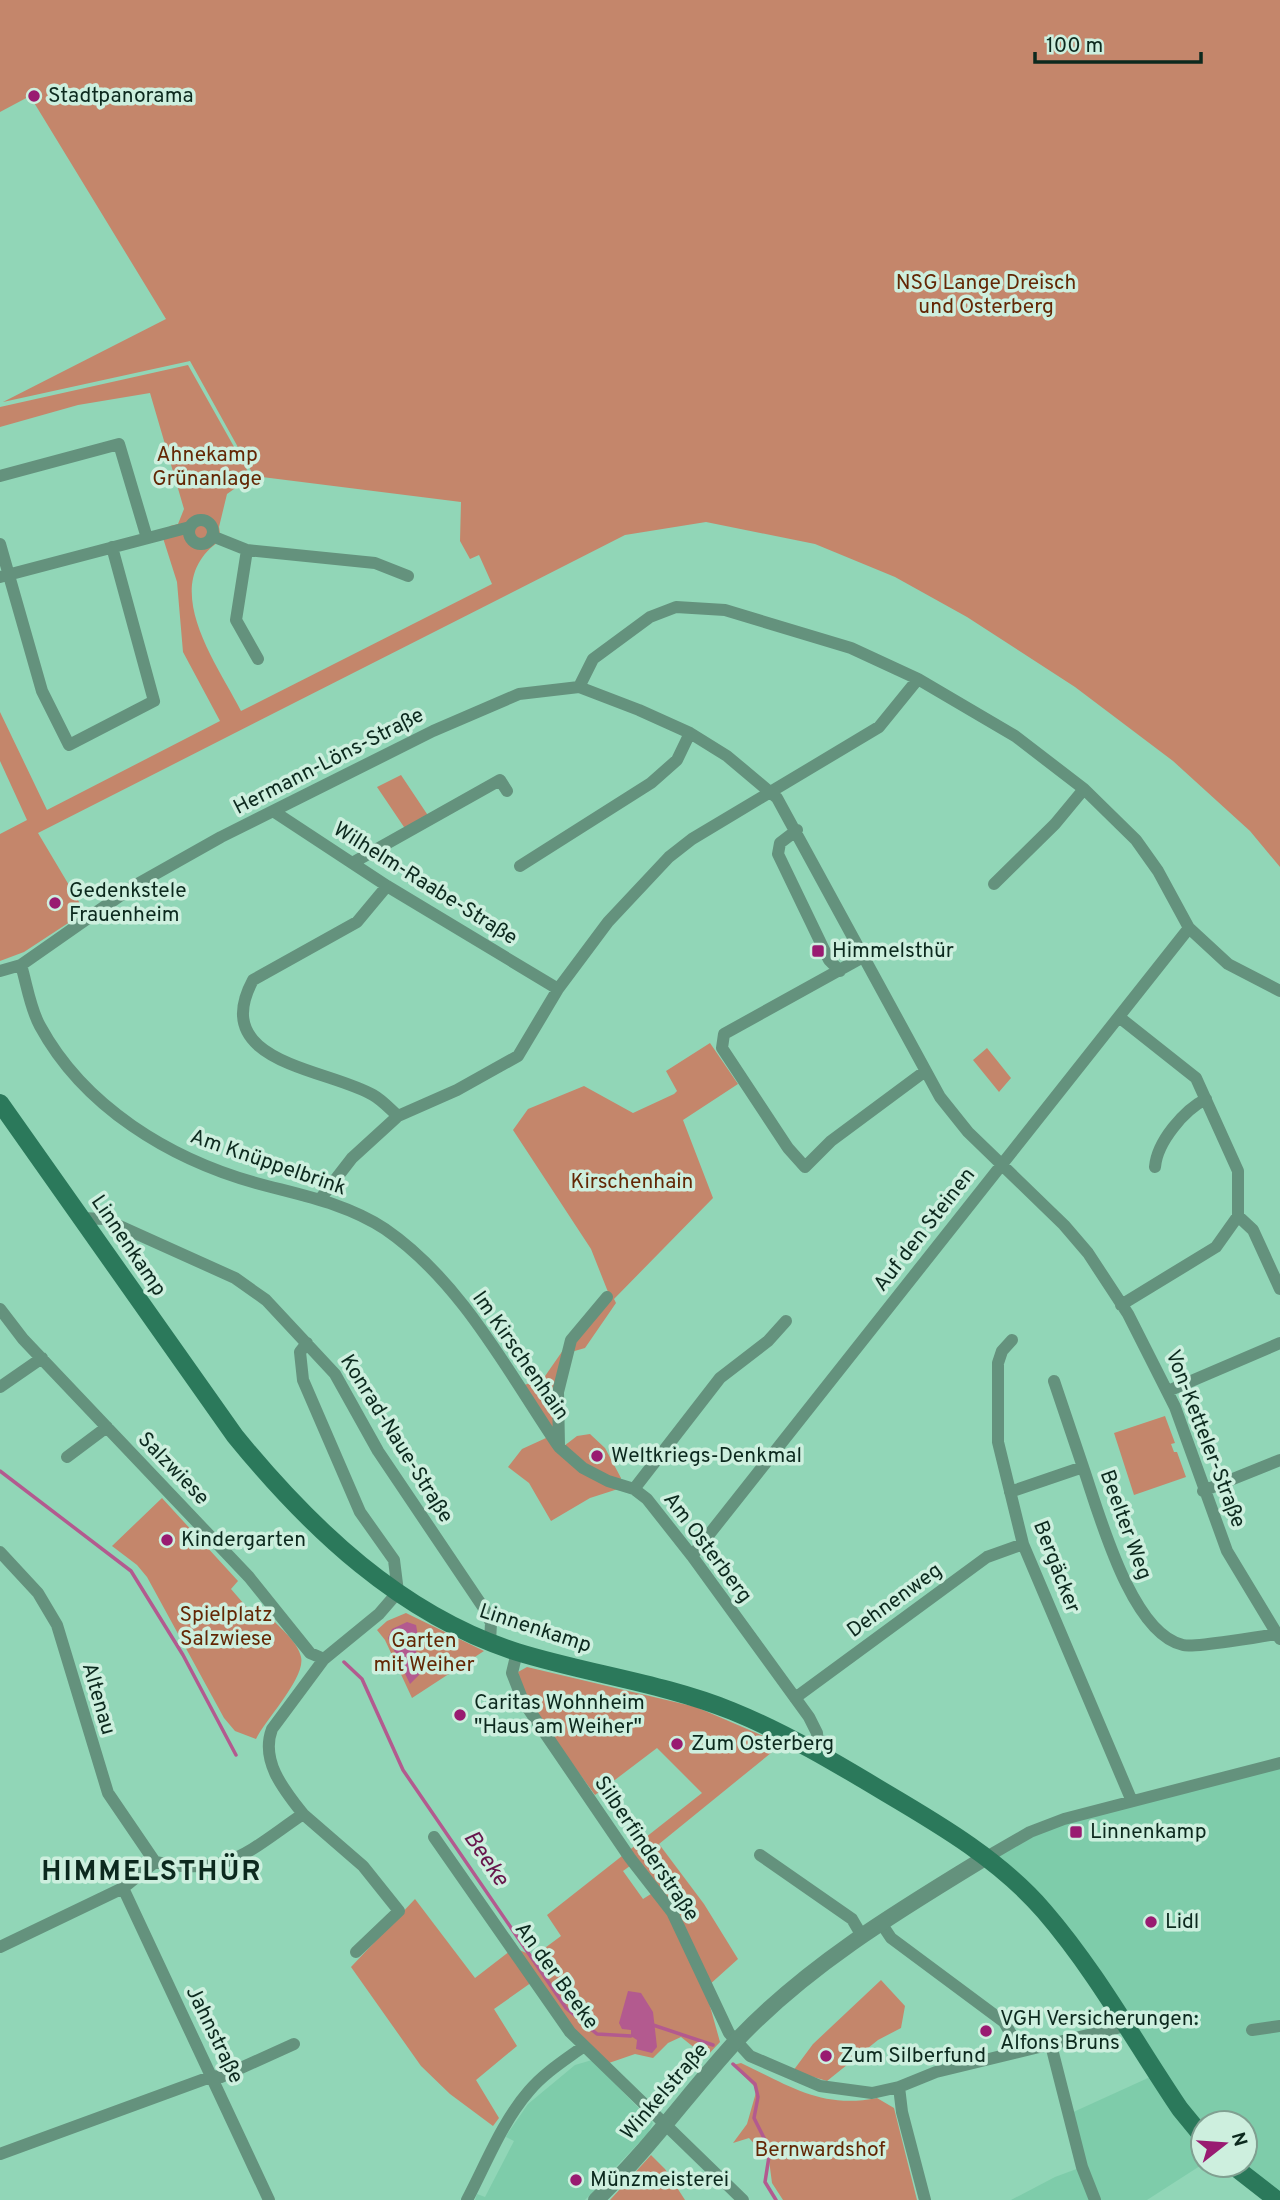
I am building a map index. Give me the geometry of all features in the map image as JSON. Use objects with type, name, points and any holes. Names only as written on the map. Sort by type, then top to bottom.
[{"type":"main road","name":"Linnenkamp","points":[[0,1103],[203,1394],[275,1484],[342,1549],[398,1592],[490,1642],[517,1652],[689,1695],[732,1711],[819,1754],[985,1857],[1043,1910],[1189,2120]]},
{"type":"main road","points":[[1253,2179],[1276,2195]]},
{"type":"street","points":[[0,476],[119,444],[147,538]]},
{"type":"street","points":[[5,576],[190,527],[189,534],[195,542],[205,543],[212,536],[247,550],[375,563],[408,576]]},
{"type":"street","points":[[0,544],[5,576],[42,691],[69,745],[154,701],[112,547]]},
{"type":"street","points":[[247,550],[236,620],[258,659]]},
{"type":"street","points":[[579,687],[593,659],[650,617],[676,607],[725,610],[851,648],[918,679],[1015,736],[1084,789],[1136,840],[1158,871],[1189,928],[1227,964],[1280,991]]},
{"type":"street","points":[[321,1198],[352,1158],[398,1116],[457,1090],[518,1056],[558,989],[608,922],[669,858],[692,839],[773,793],[879,727],[918,679]]},
{"type":"street","name":"Von-Ketteler-Straße","points":[[579,687],[690,733],[735,761],[773,793],[797,830],[924,1073],[957,1121],[1072,1234],[1122,1304],[1168,1391],[1227,1551],[1279,1636]]},
{"type":"street","name":"Hermann-Löns-Straße","points":[[0,971],[21,965],[134,886],[272,811],[482,709],[519,694],[579,687]]},
{"type":"street","points":[[520,866],[651,783],[677,760],[690,733]]},
{"type":"street","points":[[354,862],[500,780],[507,791]]},
{"type":"street","points":[[994,884],[1055,824],[1084,789]]},
{"type":"street","name":"Wilhelm-Raabe-Straße","points":[[272,811],[387,886],[558,989]]},
{"type":"street","points":[[797,830],[780,843],[779,858],[830,960],[840,971]]},
{"type":"street","points":[[387,886],[357,922],[253,981],[246,993],[241,1020],[249,1038],[272,1056],[374,1095],[398,1116]]},
{"type":"street","name":"Auf den Steinen","points":[[692,1556],[1189,928]]},
{"type":"street","points":[[863,957],[724,1034],[722,1048],[788,1148],[805,1167],[831,1142],[924,1073]]},
{"type":"street","name":"Am Knüppelbrink","points":[[21,965],[38,1024],[65,1066],[131,1127],[194,1162],[256,1183],[321,1198],[384,1229]]},
{"type":"street","points":[[1119,1017],[1196,1078],[1238,1171],[1238,1216],[1216,1247],[1122,1304]]},
{"type":"street","points":[[1155,1167],[1156,1153],[1193,1105],[1206,1099]]},
{"type":"street","points":[[1238,1216],[1253,1230],[1280,1289]]},
{"type":"street","name":"Konrad-Naue-Straße","points":[[82,1218],[104,1219],[235,1278],[266,1300],[307,1342],[348,1392],[378,1451],[481,1604],[491,1623],[490,1642]]},
{"type":"street","name":"Im Kirschenhain","points":[[384,1229],[441,1278],[559,1447],[583,1468],[608,1481],[634,1489]]},
{"type":"street","points":[[559,1447],[558,1392],[571,1340],[607,1297]]},
{"type":"street","name":"Salzwiese","points":[[0,1309],[42,1358],[249,1577],[310,1653],[324,1659]]},
{"type":"street","name":"Am Osterberg","points":[[786,1321],[768,1341],[720,1378],[634,1489],[692,1556],[795,1698],[816,1730],[819,1754]]},
{"type":"street","name":"Bergäcker","points":[[1012,1340],[1002,1351],[998,1363],[998,1442],[1023,1544],[1131,1800]]},
{"type":"street","points":[[307,1342],[300,1352],[303,1380],[360,1512],[394,1560],[398,1592],[379,1614],[324,1659],[272,1729],[267,1742],[268,1755],[284,1790],[303,1814],[363,1867],[399,1911],[356,1952]]},
{"type":"street","points":[[1168,1391],[1280,1343]]},
{"type":"street","points":[[0,1387],[42,1358]]},
{"type":"street","name":"Beelter Weg","points":[[1054,1381],[1132,1598],[1159,1632],[1184,1646],[1279,1636]]},
{"type":"street","name":"Salzwiese","points":[[67,1457],[107,1427]]},
{"type":"street","points":[[1203,1491],[1280,1460]]},
{"type":"street","name":"Beelter Weg","points":[[1010,1492],[1083,1467]]},
{"type":"street","name":"Dehnenweg","points":[[795,1698],[987,1557],[1023,1544]]},
{"type":"street","name":"Altenau","points":[[0,1552],[38,1593],[57,1625],[108,1793],[155,1862]]},
{"type":"street","name":"Silberfinderstraße","points":[[517,1652],[512,1673],[523,1702],[630,1858],[672,1912],[729,2033],[750,2056],[820,2086],[872,2093],[899,2087],[936,2072],[1125,2026]]},
{"type":"street","points":[[737,2041],[797,1985],[881,1923],[985,1857],[1040,1827],[1131,1800],[1280,1763]]},
{"type":"street","points":[[0,1947],[123,1888],[155,1862],[208,1868],[233,1860],[303,1814]]},
{"type":"street","name":"An der Beeke","points":[[434,1837],[564,2025],[743,2200]]},
{"type":"street","points":[[761,1855],[852,1919],[863,1936]]},
{"type":"street","name":"Jahnstraße","points":[[123,1888],[269,2200]]},
{"type":"street","points":[[881,1923],[891,1938],[1004,2022],[1021,2051]]},
{"type":"street","points":[[1252,2030],[1280,2026]]},
{"type":"street","name":"Winkelstraße","points":[[596,2200],[737,2041]]},
{"type":"street","points":[[0,2154],[213,2076],[221,2077],[294,2044]]},
{"type":"street","points":[[1051,2045],[1082,2167],[1095,2200]]},
{"type":"street","points":[[467,2200],[509,2120],[525,2096],[544,2077],[584,2046]]},
{"type":"street","points":[[899,2087],[902,2112],[925,2200]]},
{"type":"shaded area","points":[[407,1622],[416,1625],[416,1660],[420,1674],[410,1684],[388,1638],[392,1629]]},
{"type":"shaded area","points":[[1280,1767],[1280,2200],[1259,2179],[1259,2109],[1189,2109],[1189,2173],[1147,2200],[1011,2200],[1055,2177],[1082,2167],[1069,2114],[1159,2073],[994,1859],[1022,1841],[1070,1821]]},
{"type":"shaded area","points":[[628,1991],[641,1993],[653,2012],[657,2047],[652,2053],[636,2049],[637,2040],[631,2036],[631,2030],[622,2029],[619,2023]]},
{"type":"shaded area","points":[[592,2060],[653,2123],[648,2133],[585,2200],[475,2200],[477,2194],[485,2197],[514,2141],[506,2137],[528,2104],[575,2065]]},
{"type":"green space","name":"NSG Lange Dreisch und Osterberg","points":[[0,0],[1280,0],[1280,867],[1250,831],[1173,761],[1075,687],[967,617],[895,577],[815,544],[706,522],[625,535],[38,833],[85,912],[24,952],[0,961],[0,834],[27,820],[0,761],[0,712],[47,810],[220,721],[183,652],[177,582],[163,538],[170,526],[178,524],[184,509],[150,393],[78,405],[0,427],[0,407],[188,365],[251,477],[227,494],[219,527],[221,540],[202,558],[193,578],[192,600],[197,623],[207,647],[241,711],[492,584],[479,555],[470,559],[460,541],[461,502],[254,476],[190,361],[3,402],[166,319],[30,96],[0,112]]},
{"type":"green space","points":[[401,775],[429,817],[406,830],[377,787]]},
{"type":"green space","name":"Kirschenhain","points":[[710,1043],[738,1084],[683,1120],[713,1198],[614,1299],[616,1303],[585,1348],[571,1352],[573,1342],[610,1297],[591,1249],[513,1130],[528,1109],[584,1086],[633,1113],[674,1094],[677,1091],[666,1071]]},
{"type":"green space","points":[[987,1048],[1011,1078],[999,1092],[973,1060]]},
{"type":"green space","points":[[568,1343],[557,1438],[521,1386],[543,1379]]},
{"type":"green space","points":[[1165,1416],[1175,1443],[1171,1444],[1174,1452],[1177,1452],[1186,1477],[1134,1495],[1114,1433]]},
{"type":"green space","points":[[590,1434],[605,1448],[621,1478],[618,1489],[590,1498],[551,1521],[529,1483],[508,1467],[522,1449],[546,1438],[564,1446],[577,1436]]},
{"type":"green space","name":"Spielplatz Salzwiese","points":[[162,1498],[238,1581],[231,1589],[262,1625],[270,1617],[299,1651],[301,1665],[292,1686],[256,1739],[235,1731],[224,1718],[147,1577],[137,1565],[112,1546]]},
{"type":"green space","name":"Garten mit Weiher","points":[[406,1613],[484,1651],[412,1698],[385,1640],[377,1630],[387,1621]]},
{"type":"green space","points":[[527,1667],[696,1707],[782,1744],[659,1844],[704,1904],[738,1959],[708,1986],[672,1912],[634,1863],[623,1871],[643,1899],[654,1892],[672,1915],[708,1999],[720,2042],[706,2057],[681,2037],[668,2043],[653,2058],[635,2054],[606,2064],[569,2026],[535,1980],[494,2009],[517,2046],[476,2080],[499,2118],[493,2126],[450,2094],[421,2066],[351,1967],[415,1899],[475,1978],[514,1948],[534,1956],[561,1936],[547,1915],[702,1793],[657,1748],[595,1795],[523,1696],[518,1672]]},
{"type":"green space","points":[[881,1980],[905,2006],[901,2028],[878,2040],[827,2081],[793,2071],[813,2044]]},
{"type":"green space","name":"Bernwardshof","points":[[741,2063],[791,2087],[823,2098],[857,2101],[877,2098],[894,2108],[917,2200],[783,2200],[772,2183],[769,2160],[749,2138],[733,2143],[747,2124],[757,2089],[733,2065]]},
{"type":"green space","points":[[651,2155],[665,2169],[685,2200],[610,2200]]},
{"type":"waterway","points":[[0,1471],[131,1571],[183,1655],[236,1755]]},
{"type":"waterway","name":"Beeke","points":[[344,1662],[362,1679],[403,1770],[566,2008],[597,2034],[631,2036]]},
{"type":"waterway","name":"Beeke","points":[[653,2025],[713,2045]]},
{"type":"waterway","name":"Beeke","points":[[733,2064],[755,2084],[758,2097],[754,2118],[770,2150],[765,2182],[776,2200]]},
{"type":"place","name":"Stadtpanorama","points":[[34,96]]},
{"type":"place","name":"Gedenkstele Frauenheim","points":[[55,903]]},
{"type":"place","name":"Himmelsthür","points":[[818,951]]},
{"type":"place","name":"Weltkriegs-Denkmal","points":[[597,1456]]},
{"type":"place","name":"Kindergarten","points":[[167,1540]]},
{"type":"place","name":"Caritas Wohnheim \"Haus am Weiher\"","points":[[460,1715]]},
{"type":"place","name":"Zum Osterberg","points":[[677,1744]]},
{"type":"place","name":"Linnenkamp","points":[[1076,1832]]},
{"type":"place","name":"Lidl","points":[[1151,1922]]},
{"type":"place","name":"VGH Versicherungen: Alfons Bruns","points":[[986,2031]]},
{"type":"place","name":"Zum Silberfund","points":[[826,2056]]},
{"type":"place","name":"Münzmeisterei","points":[[576,2180]]},
{"type":"district","name":"HIMMELSTHÜR","points":[[152,1873]]},
{"type":"park label","name":"Ahnekamp Grünanlage","points":[[207,467]]}]
